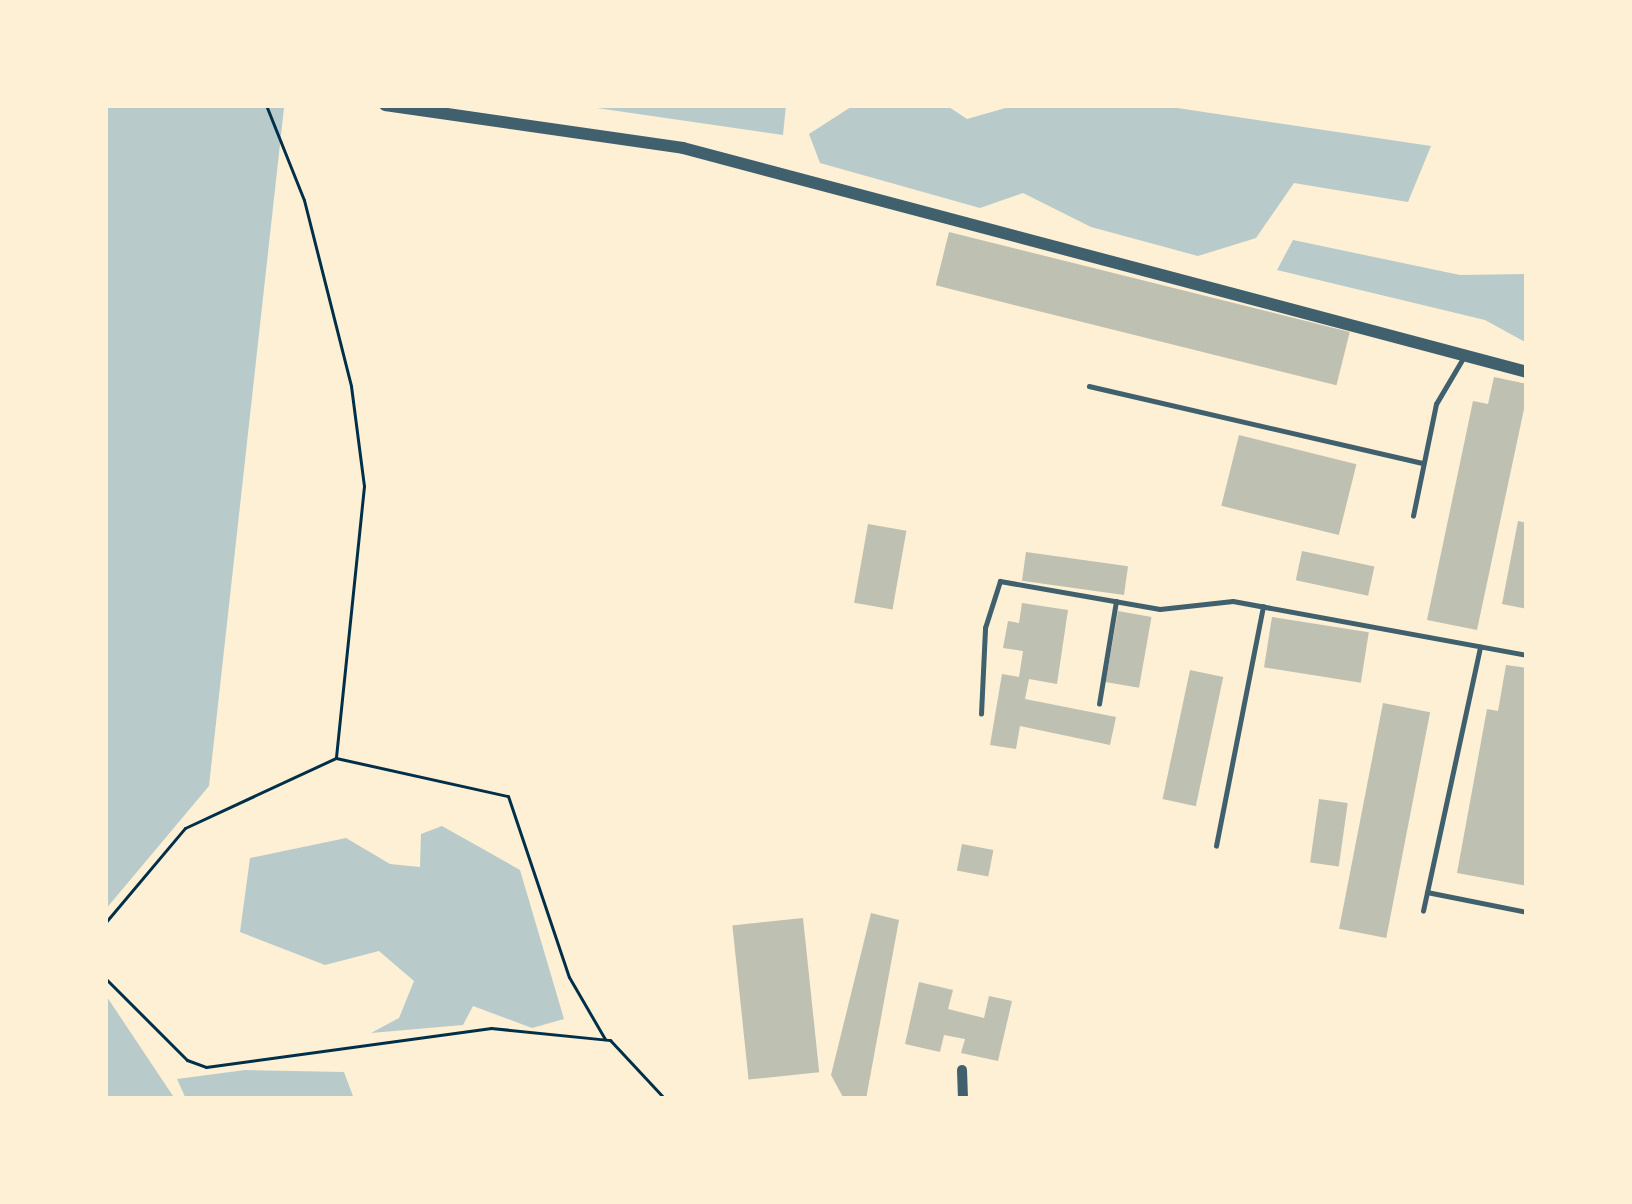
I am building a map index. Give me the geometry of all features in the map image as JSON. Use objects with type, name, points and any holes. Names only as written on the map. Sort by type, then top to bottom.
[{"type":"street","points":[[386,105],[683,148],[1527,372]]},
{"type":"street","points":[[962,1070],[963,1099]]},
{"type":"lane","points":[[1413,516],[1436,404],[1465,355]]},
{"type":"lane","points":[[1089,386],[1423,463]]},
{"type":"lane","points":[[981,714],[985,628],[1000,581],[1115,601],[1263,607],[1527,655]]},
{"type":"lane","points":[[1100,704],[1115,601]]},
{"type":"lane","points":[[1216,846],[1263,607]]},
{"type":"lane","points":[[1423,911],[1480,647]]},
{"type":"lane","points":[[1427,892],[1527,912]]},
{"type":"path","points":[[266,105],[304,200],[351,386],[364,486],[336,758]]},
{"type":"path","points":[[105,923],[185,828],[336,758],[508,796],[568,977],[605,1039],[664,1099]]},
{"type":"path","points":[[105,978],[188,1060],[206,1067],[490,1028],[605,1039]]},
{"type":"shaded area","points":[[105,105],[284,108],[209,786],[105,910]]},
{"type":"shaded area","points":[[576,105],[786,105],[783,135]]},
{"type":"shaded area","points":[[854,105],[946,105],[967,119],[1016,105],[1164,106],[1431,146],[1408,202],[1294,183],[1256,238],[1198,256],[1091,227],[1023,193],[980,208],[820,163],[809,134]]},
{"type":"shaded area","points":[[1293,240],[1460,275],[1527,274],[1527,343],[1485,320],[1277,270]]},
{"type":"shaded area","points":[[442,826],[520,870],[564,1019],[532,1028],[473,1006],[463,1025],[371,1033],[399,1018],[414,981],[379,951],[325,965],[240,932],[250,858],[346,838],[390,864],[420,867],[421,834]]},
{"type":"shaded area","points":[[105,994],[175,1099],[105,1099]]},
{"type":"shaded area","points":[[245,1070],[344,1072],[354,1099],[186,1099],[177,1079]]},
{"type":"building","points":[[949,232],[1350,332],[1336,385],[936,285]]},
{"type":"building","points":[[1494,377],[1527,384],[1527,395],[1477,630],[1427,620],[1473,401],[1488,404]]},
{"type":"building","points":[[1239,435],[1356,464],[1339,535],[1221,506]]},
{"type":"building","points":[[1518,521],[1527,523],[1527,609],[1502,604]]},
{"type":"building","points":[[868,524],[906,531],[893,610],[854,603]]},
{"type":"building","points":[[1302,551],[1374,566],[1368,596],[1296,580]]},
{"type":"building","points":[[1026,552],[1128,566],[1124,595],[1022,581]]},
{"type":"building","points":[[1022,603],[1068,610],[1057,684],[1029,679],[1025,699],[1116,717],[1110,745],[1020,726],[1016,749],[990,745],[1002,674],[1019,677],[1023,651],[1003,648],[1008,621],[1019,623]]},
{"type":"building","points":[[1118,611],[1151,617],[1139,688],[1105,682]]},
{"type":"building","points":[[1272,617],[1369,632],[1361,683],[1264,667]]},
{"type":"building","points":[[1506,665],[1527,668],[1527,886],[1457,873],[1487,709],[1498,711]]},
{"type":"building","points":[[1190,670],[1223,677],[1196,806],[1163,799]]},
{"type":"building","points":[[1383,703],[1430,712],[1386,938],[1339,929]]},
{"type":"building","points":[[1319,799],[1348,803],[1339,866],[1310,862]]},
{"type":"building","points":[[962,844],[993,850],[988,877],[957,871]]},
{"type":"building","points":[[871,913],[899,920],[866,1099],[844,1099],[831,1075]]},
{"type":"building","points":[[803,918],[819,1072],[749,1080],[732,925]]},
{"type":"building","points":[[919,982],[953,990],[948,1009],[984,1018],[989,996],[1012,1001],[998,1061],[961,1053],[965,1039],[944,1035],[940,1052],[905,1044]]}]
